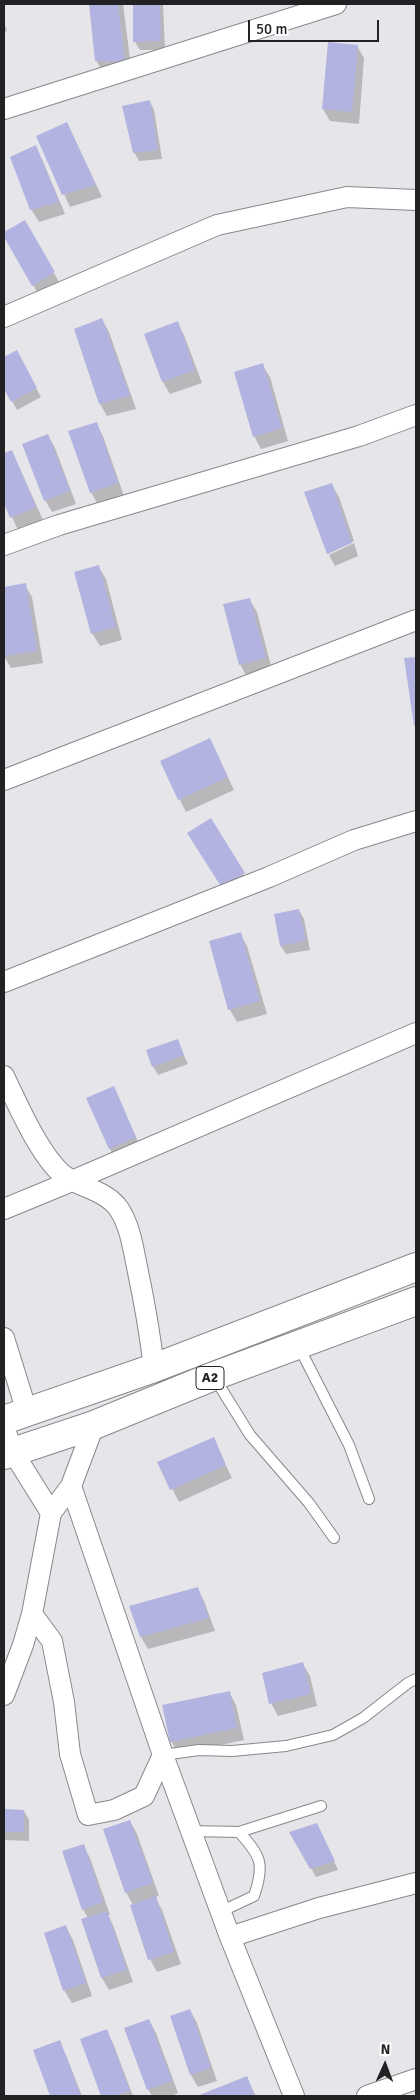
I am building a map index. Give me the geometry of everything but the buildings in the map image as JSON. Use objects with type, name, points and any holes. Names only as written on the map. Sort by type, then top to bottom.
[{"type":"highway","name":"A2","points":[[16,1416],[154,1368],[416,1267]]},
{"type":"highway","name":"A2","points":[[8,1453],[94,1425],[214,1376],[416,1301]]},
{"type":"street","points":[[4,108],[336,4]]},
{"type":"street","points":[[4,318],[217,225],[347,197],[416,200]]},
{"type":"street","points":[[4,545],[59,525],[359,436],[416,415]]},
{"type":"street","points":[[4,780],[416,620]]},
{"type":"street","points":[[4,982],[269,877],[354,840],[416,821]]},
{"type":"street","points":[[4,1208],[72,1182],[416,1033]]},
{"type":"street","points":[[4,1076],[35,1138],[59,1172],[72,1182],[104,1194],[117,1207],[126,1221],[146,1308],[154,1368]]},
{"type":"street","points":[[4,1338],[16,1416]]},
{"type":"street","points":[[4,1695],[23,1645],[32,1614],[51,1513],[71,1486],[94,1425]]},
{"type":"street","points":[[4,1427],[8,1453],[51,1513]]},
{"type":"street","points":[[71,1486],[163,1755],[220,1912],[294,2096]]},
{"type":"street","points":[[32,1614],[52,1641],[64,1702],[70,1754],[88,1814],[114,1810],[144,1796],[163,1755]]},
{"type":"street","points":[[230,1937],[319,1908],[416,1882]]},
{"type":"street","points":[[367,2096],[416,2079]]},
{"type":"lane","points":[[298,1346],[349,1445],[369,1499]]},
{"type":"lane","points":[[214,1376],[250,1436],[309,1503],[334,1538]]},
{"type":"lane","points":[[163,1755],[198,1750],[232,1752],[286,1746],[333,1735],[363,1718],[408,1683],[416,1679]]},
{"type":"lane","points":[[191,1831],[239,1832],[321,1806]]},
{"type":"lane","points":[[220,1912],[254,1896],[261,1876],[256,1851],[239,1832]]}]
